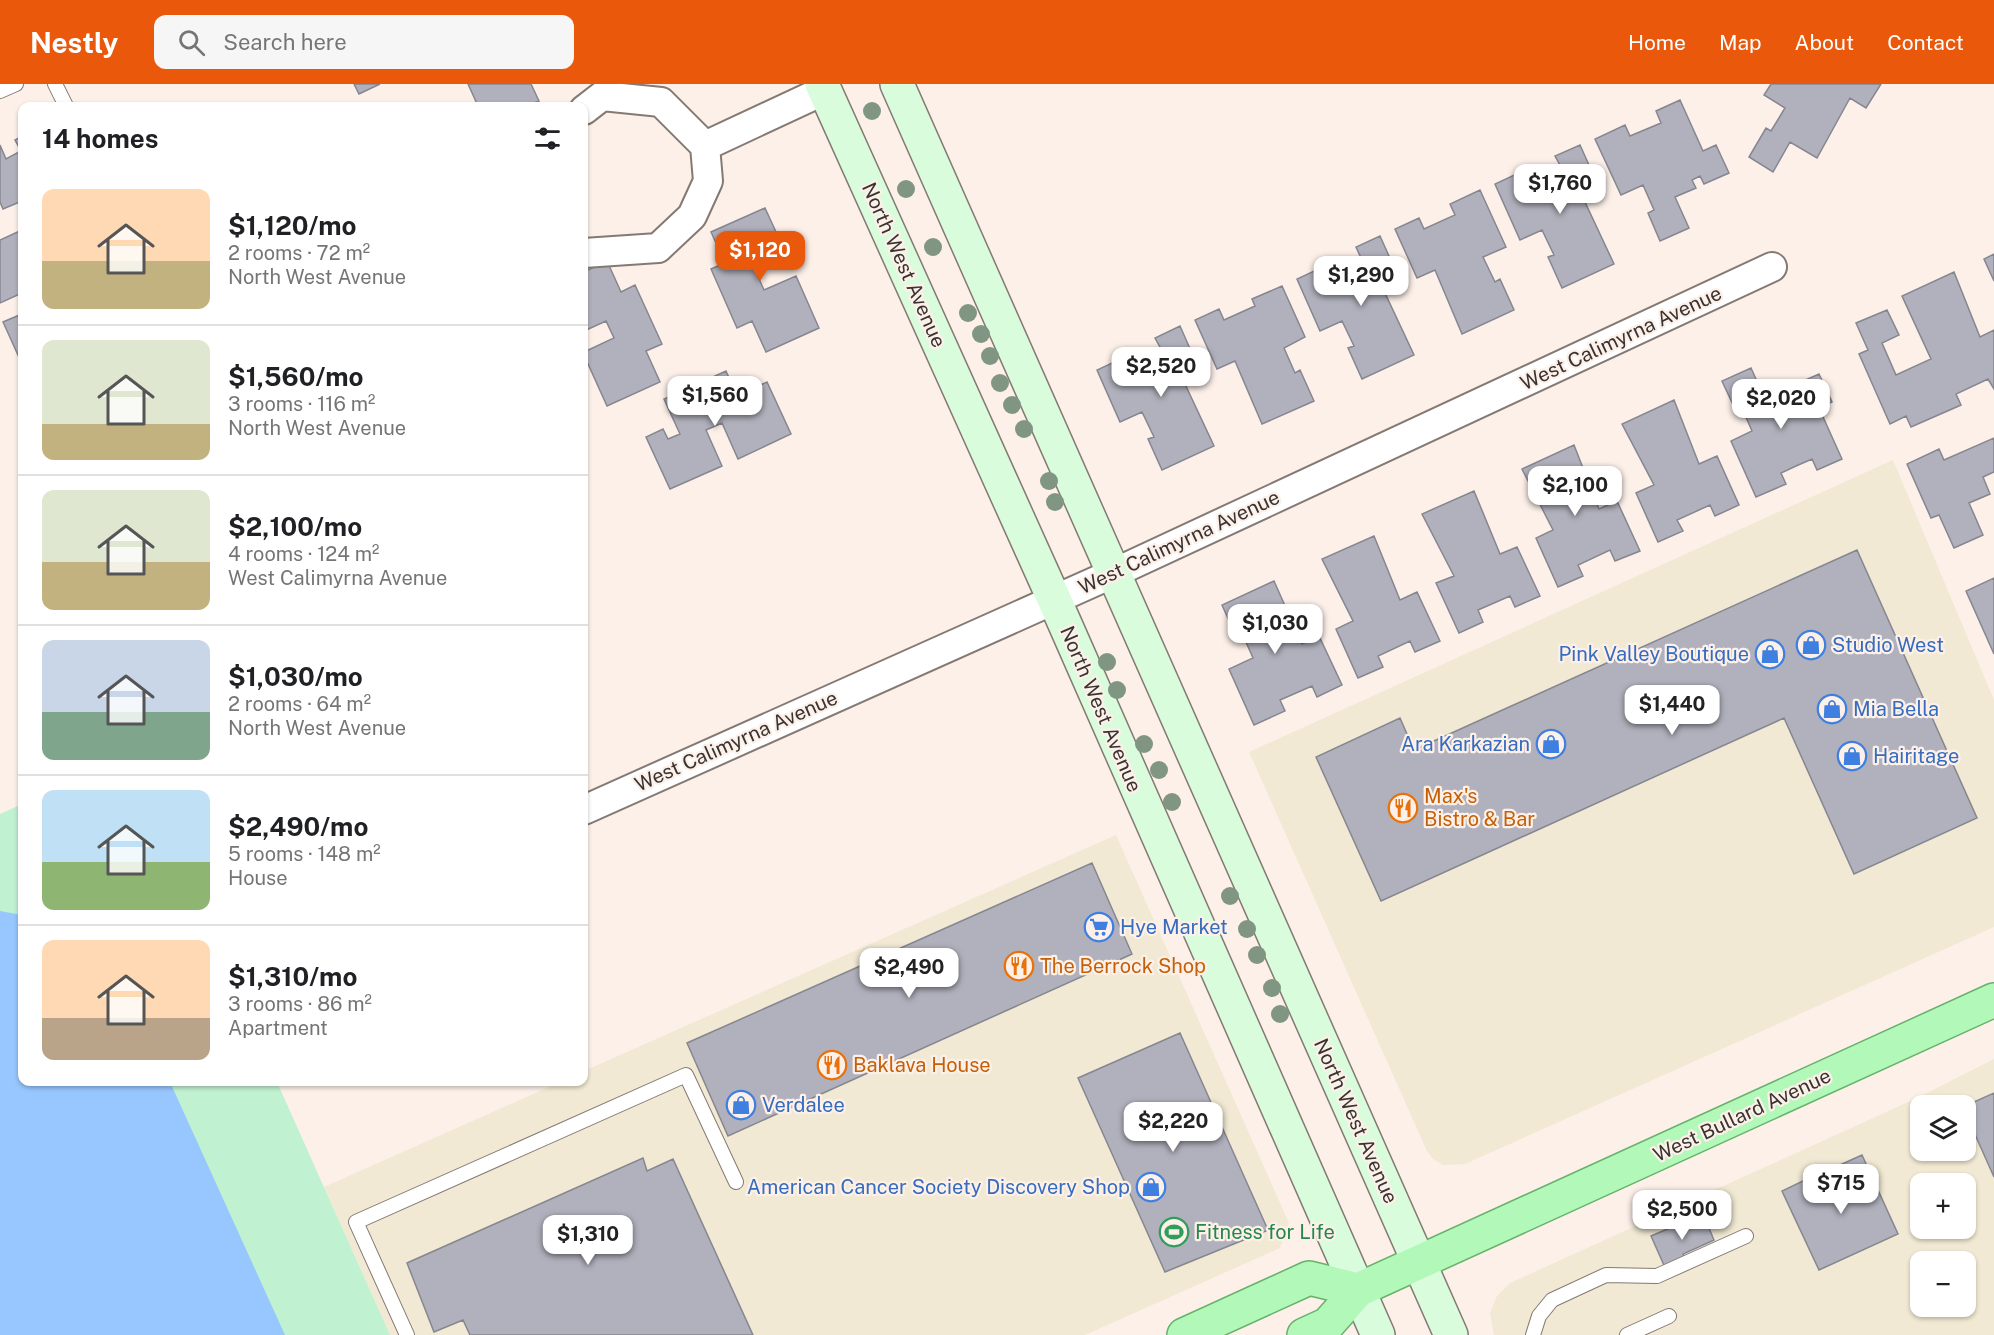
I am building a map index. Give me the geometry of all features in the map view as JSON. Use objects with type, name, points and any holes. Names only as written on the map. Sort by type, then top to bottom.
[{"type":"main road","name":"North West Avenue","points":[[897,84],[1451,1335]]},
{"type":"main road","name":"North West Avenue","points":[[824,87],[1054,600],[1378,1335]]},
{"type":"main road","name":"West Bullard Avenue","points":[[1304,1335],[1328,1324],[1358,1290],[1994,1000]]},
{"type":"main road","points":[[1184,1335],[1309,1278],[1358,1290]]},
{"type":"street","points":[[705,146],[824,87]]},
{"type":"street","points":[[588,107],[602,96],[661,102],[705,146],[708,181],[692,216],[658,248],[588,253]]},
{"type":"street","name":"West Calimyrna Avenue","points":[[588,808],[1114,573],[1772,267]]},
{"type":"lane","points":[[0,91],[16,84]]},
{"type":"lane","points":[[56,84],[64,102]]},
{"type":"lane","points":[[407,1335],[356,1222],[686,1075],[736,1182]]},
{"type":"lane","points":[[1533,1335],[1545,1306],[1606,1275],[1657,1276],[1746,1236]]},
{"type":"lane","points":[[1627,1335],[1670,1316]]},
{"type":"shaded area","points":[[1893,460],[1994,700],[1994,927],[1465,1164],[1443,1165],[1433,1159],[1427,1151],[1249,752]]},
{"type":"shaded area","points":[[1116,835],[1289,1223],[1280,1248],[1085,1335],[390,1335],[324,1187],[551,1086],[588,1086],[588,1069]]},
{"type":"shaded area","points":[[1994,1059],[1994,1335],[1494,1335],[1490,1313],[1497,1296],[1510,1283],[1910,1101],[1910,1161],[1976,1161],[1976,1095],[1923,1095]]},
{"type":"green space","points":[[18,806],[18,1086],[279,1086],[390,1335],[0,1335],[0,814]]},
{"type":"water","points":[[0,911],[18,914],[18,1086],[172,1086],[285,1335],[0,1335]]},
{"type":"building","points":[[354,84],[380,84],[359,94]]},
{"type":"building","points":[[468,84],[531,84],[539,101],[536,102],[476,102]]},
{"type":"building","points":[[1771,84],[1881,84],[1866,108],[1850,98],[1817,158],[1790,142],[1773,172],[1749,157],[1766,128],[1771,131],[1785,108],[1764,95]]},
{"type":"building","points":[[1680,100],[1703,151],[1716,145],[1729,173],[1704,184],[1700,176],[1692,180],[1696,188],[1675,197],[1689,228],[1660,241],[1648,213],[1654,210],[1643,185],[1621,195],[1595,139],[1625,125],[1630,136],[1661,123],[1656,111]]},
{"type":"building","points":[[0,145],[6,159],[18,153],[18,203],[3,209],[0,202]]},
{"type":"building","points":[[1580,145],[1602,194],[1585,202],[1614,264],[1562,288],[1548,257],[1554,255],[1542,230],[1520,240],[1495,184],[1525,170],[1530,181],[1561,167],[1555,156]]},
{"type":"building","points":[[1480,190],[1506,247],[1483,257],[1495,282],[1500,279],[1514,310],[1462,334],[1435,270],[1417,278],[1395,229],[1419,218],[1424,229],[1455,215],[1450,204]]},
{"type":"building","points":[[765,208],[788,258],[756,272],[764,290],[796,276],[819,328],[766,352],[752,321],[737,328],[711,269],[725,263],[711,232]]},
{"type":"building","points":[[18,232],[18,295],[0,303],[0,240]]},
{"type":"building","points":[[1380,236],[1402,285],[1385,293],[1414,355],[1362,379],[1348,348],[1354,346],[1342,321],[1320,331],[1297,279],[1327,265],[1330,272],[1361,258],[1356,247]]},
{"type":"building","points":[[1994,254],[1994,281],[1984,259]]},
{"type":"building","points":[[607,261],[621,292],[635,285],[662,344],[646,351],[660,382],[607,406],[588,364],[588,350],[614,338],[606,321],[588,329],[588,270]]},
{"type":"building","points":[[1954,272],[1980,337],[1994,330],[1994,389],[1988,379],[1956,394],[1961,405],[1911,427],[1906,416],[1890,424],[1859,354],[1868,350],[1856,323],[1887,310],[1899,335],[1882,343],[1896,375],[1931,359],[1902,296]]},
{"type":"building","points":[[1282,286],[1305,337],[1284,348],[1295,373],[1300,370],[1314,401],[1262,424],[1235,361],[1217,369],[1195,320],[1219,309],[1224,320],[1255,306],[1252,299]]},
{"type":"building","points":[[18,316],[18,355],[3,322]]},
{"type":"building","points":[[1180,326],[1202,376],[1185,384],[1214,446],[1162,470],[1148,439],[1154,437],[1142,412],[1120,422],[1097,370],[1127,356],[1130,363],[1161,349],[1155,338]]},
{"type":"building","points":[[1751,368],[1765,399],[1786,389],[1789,397],[1798,393],[1794,385],[1819,374],[1832,402],[1819,408],[1842,459],[1817,470],[1812,459],[1796,466],[1781,473],[1786,484],[1756,497],[1731,441],[1752,431],[1741,406],[1735,409],[1722,381]]},
{"type":"building","points":[[726,371],[742,407],[754,401],[749,390],[767,382],[791,434],[738,459],[722,423],[706,430],[722,466],[670,489],[646,437],[663,429],[668,439],[680,434],[664,399]]},
{"type":"building","points":[[1674,400],[1699,464],[1717,456],[1739,505],[1715,516],[1710,505],[1677,520],[1683,531],[1658,542],[1636,493],[1654,485],[1622,424]]},
{"type":"building","points":[[1994,438],[1994,472],[1983,477],[1990,494],[1969,503],[1983,535],[1954,548],[1939,515],[1931,518],[1907,464],[1939,449],[1944,460]]},
{"type":"building","points":[[1574,445],[1599,509],[1617,501],[1640,551],[1615,561],[1610,550],[1578,565],[1583,576],[1558,587],[1536,538],[1553,530],[1522,469]]},
{"type":"building","points":[[1474,491],[1500,554],[1517,547],[1540,596],[1515,607],[1510,596],[1478,610],[1483,622],[1459,633],[1436,583],[1454,576],[1422,514]]},
{"type":"building","points":[[1374,536],[1400,600],[1417,592],[1440,641],[1415,652],[1410,641],[1378,656],[1383,667],[1358,678],[1336,629],[1353,621],[1322,559]]},
{"type":"building","points":[[1857,550],[1977,818],[1854,874],[1784,718],[1381,901],[1316,757],[1400,718],[1414,750]]},
{"type":"building","points":[[1994,578],[1994,654],[1966,591]]},
{"type":"building","points":[[1274,581],[1302,644],[1319,636],[1342,685],[1317,697],[1312,686],[1280,700],[1285,711],[1254,725],[1229,669],[1253,658],[1242,633],[1236,636],[1222,605]]},
{"type":"building","points":[[1092,863],[1132,954],[728,1136],[687,1043]]},
{"type":"building","points":[[1180,1033],[1268,1230],[1165,1272],[1078,1078]]},
{"type":"building","points":[[1994,1093],[1994,1177],[1976,1137],[1976,1101]]},
{"type":"building","points":[[1862,1155],[1898,1234],[1819,1270],[1782,1191],[1807,1179],[1813,1194],[1846,1179],[1840,1165]]},
{"type":"building","points":[[643,1158],[647,1171],[673,1159],[753,1335],[470,1335],[463,1320],[434,1332],[407,1263]]},
{"type":"building","points":[[1703,1214],[1714,1240],[1683,1254],[1688,1264],[1667,1272],[1651,1236]]},
{"type":"place","name":"Studio West","points":[[1811,645]]},
{"type":"place","name":"Pink Valley Boutique","points":[[1770,654]]},
{"type":"place","name":"Mia Bella","points":[[1832,709]]},
{"type":"place","name":"Ara Karkazian","points":[[1551,744]]},
{"type":"place","name":"Hairitage","points":[[1852,756]]},
{"type":"place","name":"Max's Bistro & Bar","points":[[1403,808]]},
{"type":"place","name":"Hye Market","points":[[1099,927]]},
{"type":"place","name":"The Berrock Shop","points":[[1019,966]]},
{"type":"place","name":"Baklava House","points":[[832,1065]]},
{"type":"place","name":"Verdalee","points":[[741,1105]]},
{"type":"place","name":"American Cancer Society Discovery Shop","points":[[1151,1187]]},
{"type":"place","name":"Fitness for Life","points":[[1174,1232]]}]
